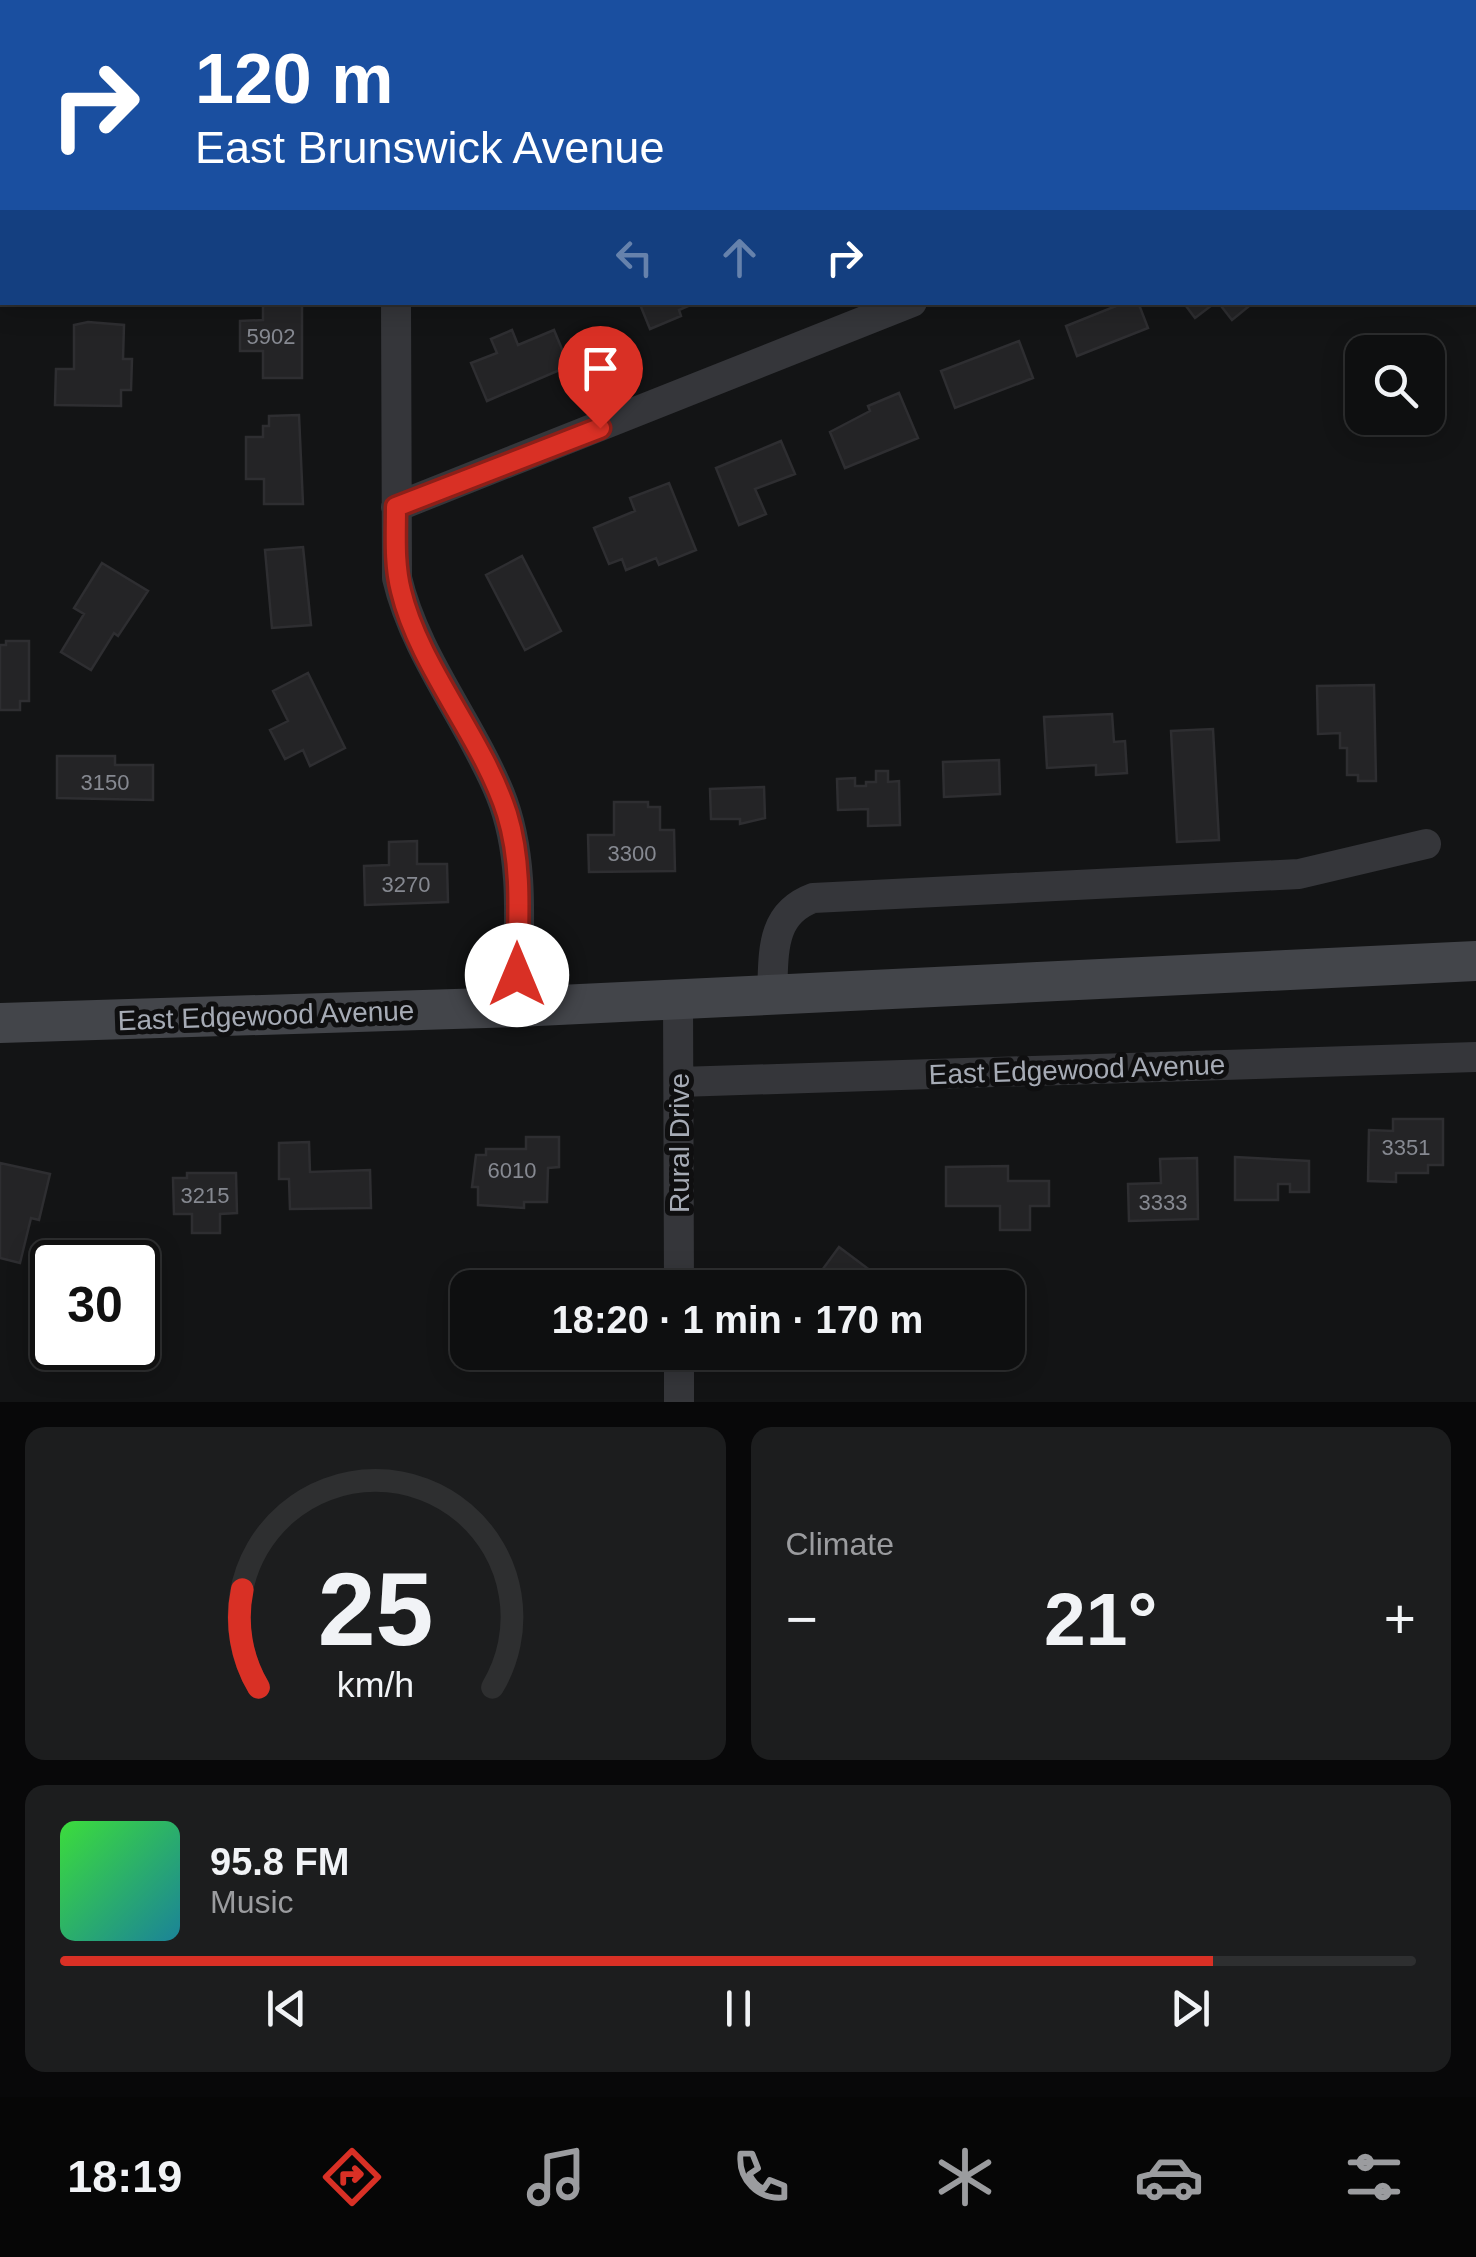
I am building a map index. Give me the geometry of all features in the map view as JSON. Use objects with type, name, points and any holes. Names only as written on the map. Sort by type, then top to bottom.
[{"type":"main road","name":"East Edgewood Avenue","points":[[0,1023],[517,1007],[1476,961]]},
{"type":"street","points":[[396,305],[398,578],[408,613],[496,785],[511,830],[518,878],[517,1007]]},
{"type":"street","points":[[396,507],[904,305]]},
{"type":"street","points":[[772,994],[774,941],[780,924],[791,910],[814,898],[1299,874],[1426,844]]},
{"type":"street","name":"Rural Drive","points":[[678,998],[679,1270]]},
{"type":"street","name":"East Edgewood Avenue","points":[[678,1082],[1476,1057]]},
{"type":"street","points":[[679,1370],[679,1402]]},
{"type":"building","points":[[263,305],[302,305],[302,378],[263,378],[263,351],[240,351],[240,321],[263,320]]},
{"type":"building","points":[[640,305],[690,305],[679,310],[681,316],[650,329]]},
{"type":"building","points":[[1118,305],[1139,305],[1148,328],[1077,356],[1066,326]]},
{"type":"building","points":[[1185,305],[1212,305],[1195,318]]},
{"type":"building","points":[[1220,305],[1250,305],[1232,320]]},
{"type":"building","points":[[74,325],[124,325],[123,359],[132,359],[131,390],[121,390],[121,406],[55,405],[56,369],[74,369]]},
{"type":"building","points":[[512,330],[518,345],[554,330],[569,366],[487,401],[471,363],[497,353],[491,339]]},
{"type":"building","points":[[1019,341],[1033,378],[955,408],[941,371]]},
{"type":"building","points":[[899,393],[918,438],[845,468],[830,432],[870,411],[868,406]]},
{"type":"building","points":[[299,415],[303,504],[264,504],[264,479],[246,479],[246,437],[263,437],[263,426],[269,426],[269,416]]},
{"type":"building","points":[[781,441],[795,474],[755,489],[766,514],[739,525],[716,468]]},
{"type":"building","points":[[669,483],[696,550],[659,565],[656,558],[626,570],[622,559],[609,564],[594,528],[635,511],[630,498]]},
{"type":"building","points":[[303,547],[311,625],[272,628],[265,550]]},
{"type":"building","points":[[522,556],[561,631],[525,650],[486,575]]},
{"type":"building","points":[[102,563],[148,591],[91,670],[61,652],[84,614],[74,608]]},
{"type":"building","points":[[6,641],[29,641],[29,701],[20,701],[20,710],[0,710],[0,645],[6,645]]},
{"type":"building","points":[[308,673],[345,748],[310,766],[303,750],[285,759],[270,730],[288,721],[273,691]]},
{"type":"building","points":[[1374,685],[1376,781],[1358,781],[1358,775],[1347,775],[1347,748],[1340,748],[1340,733],[1318,734],[1317,686]]},
{"type":"building","points":[[1112,714],[1114,742],[1125,741],[1127,773],[1096,775],[1096,765],[1047,768],[1044,717]]},
{"type":"building","points":[[1213,729],[1219,840],[1177,842],[1171,731]]},
{"type":"building","points":[[57,756],[115,756],[115,765],[153,765],[153,800],[57,798]]},
{"type":"building","points":[[999,760],[1000,794],[944,797],[943,762]]},
{"type":"building","points":[[876,771],[888,771],[888,782],[899,781],[900,825],[868,826],[868,809],[838,810],[837,779],[855,778],[855,786],[866,786],[866,782],[876,782]]},
{"type":"building","points":[[764,787],[765,818],[740,824],[740,819],[711,819],[710,789]]},
{"type":"building","points":[[614,802],[648,802],[648,807],[660,807],[660,830],[674,830],[675,871],[589,872],[588,835],[614,835]]},
{"type":"building","points":[[417,841],[417,864],[447,864],[448,902],[365,905],[364,866],[389,865],[389,842]]},
{"type":"building","points":[[1393,1119],[1443,1119],[1443,1165],[1428,1165],[1428,1173],[1396,1173],[1396,1182],[1368,1181],[1369,1130],[1393,1131]]},
{"type":"building","points":[[526,1137],[559,1137],[559,1167],[548,1168],[547,1202],[524,1202],[524,1208],[478,1205],[478,1187],[472,1187],[476,1155],[486,1155],[486,1149],[526,1149]]},
{"type":"building","points":[[309,1142],[310,1172],[370,1170],[371,1208],[290,1209],[289,1179],[279,1179],[279,1143]]},
{"type":"building","points":[[1235,1157],[1309,1161],[1309,1192],[1290,1192],[1290,1184],[1278,1184],[1278,1200],[1235,1200]]},
{"type":"building","points":[[1197,1158],[1198,1219],[1129,1221],[1128,1184],[1161,1183],[1160,1159]]},
{"type":"building","points":[[0,1163],[50,1174],[39,1220],[31,1218],[20,1263],[0,1258]]},
{"type":"building","points":[[1008,1166],[1008,1181],[1049,1181],[1049,1206],[1030,1206],[1030,1230],[1000,1230],[1000,1206],[946,1206],[946,1167]]},
{"type":"building","points":[[187,1173],[236,1173],[237,1213],[220,1214],[220,1233],[192,1233],[192,1214],[174,1214],[173,1178],[187,1178]]},
{"type":"building","points":[[839,1247],[870,1270],[822,1270]]},
{"type":"route","points":[[517,975],[518,878],[508,818],[496,785],[402,599],[396,563],[396,507],[600,428]]}]
